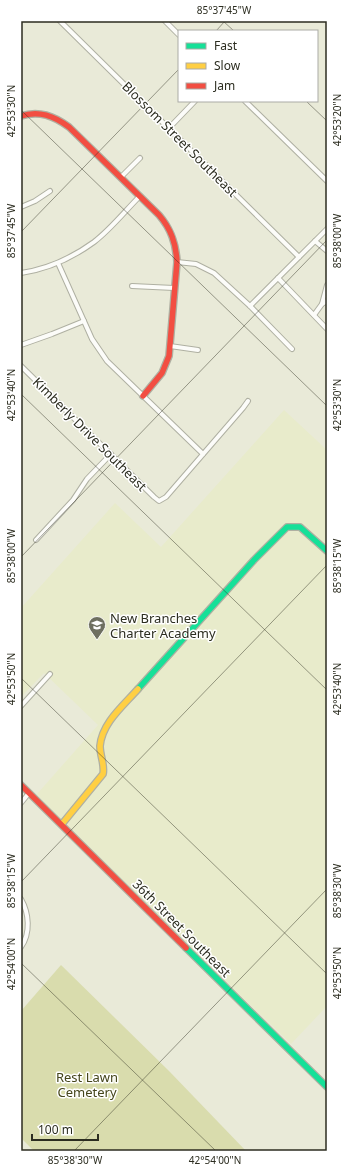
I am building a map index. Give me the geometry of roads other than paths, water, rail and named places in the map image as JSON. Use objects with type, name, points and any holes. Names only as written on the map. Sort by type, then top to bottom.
[{"type":"street","name":"Blossom Street Southeast","points":[[60,21],[299,257]]},
{"type":"street","points":[[164,21],[178,34]]},
{"type":"street","points":[[169,128],[195,102]]},
{"type":"street","points":[[246,102],[327,182]]},
{"type":"street","points":[[21,116],[40,114],[49,115],[62,121],[159,215],[172,234],[176,248],[177,262],[170,346],[166,366],[159,380],[143,396]]},
{"type":"street","points":[[121,177],[140,158]]},
{"type":"street","points":[[21,207],[36,202],[50,191]]},
{"type":"street","points":[[21,273],[33,271],[58,263],[94,242],[140,196]]},
{"type":"street","points":[[250,306],[327,229]]},
{"type":"street","points":[[315,241],[327,251]]},
{"type":"street","points":[[177,262],[196,264],[214,273],[250,306],[292,349]]},
{"type":"street","points":[[58,263],[92,340],[106,361],[203,454],[248,401]]},
{"type":"street","points":[[278,278],[327,329]]},
{"type":"street","points":[[314,315],[322,304],[327,285]]},
{"type":"street","points":[[132,286],[174,288]]},
{"type":"street","points":[[322,304],[327,301]]},
{"type":"street","points":[[21,345],[84,321]]},
{"type":"street","points":[[170,346],[198,350]]},
{"type":"street","name":"Kimberly Drive Southeast","points":[[21,366],[159,501],[166,497],[203,454]]},
{"type":"street","points":[[36,540],[73,500],[87,479],[111,454]]},
{"type":"street","points":[[62,824],[103,774],[104,771],[100,746],[102,736],[111,719],[254,560],[287,527],[293,526],[300,527],[327,551]]},
{"type":"street","points":[[21,706],[50,674]]},
{"type":"street","name":"36th Street Southeast","points":[[21,785],[327,1086]]},
{"type":"street","points":[[21,803],[30,793]]},
{"type":"street","points":[[21,898],[28,919],[27,934],[21,947]]},
{"type":"place","name":"New Branches Charter Academy","points":[[97,640]]},
{"type":"park label","name":"Rest Lawn Cemetery","points":[[87,1084]]}]
